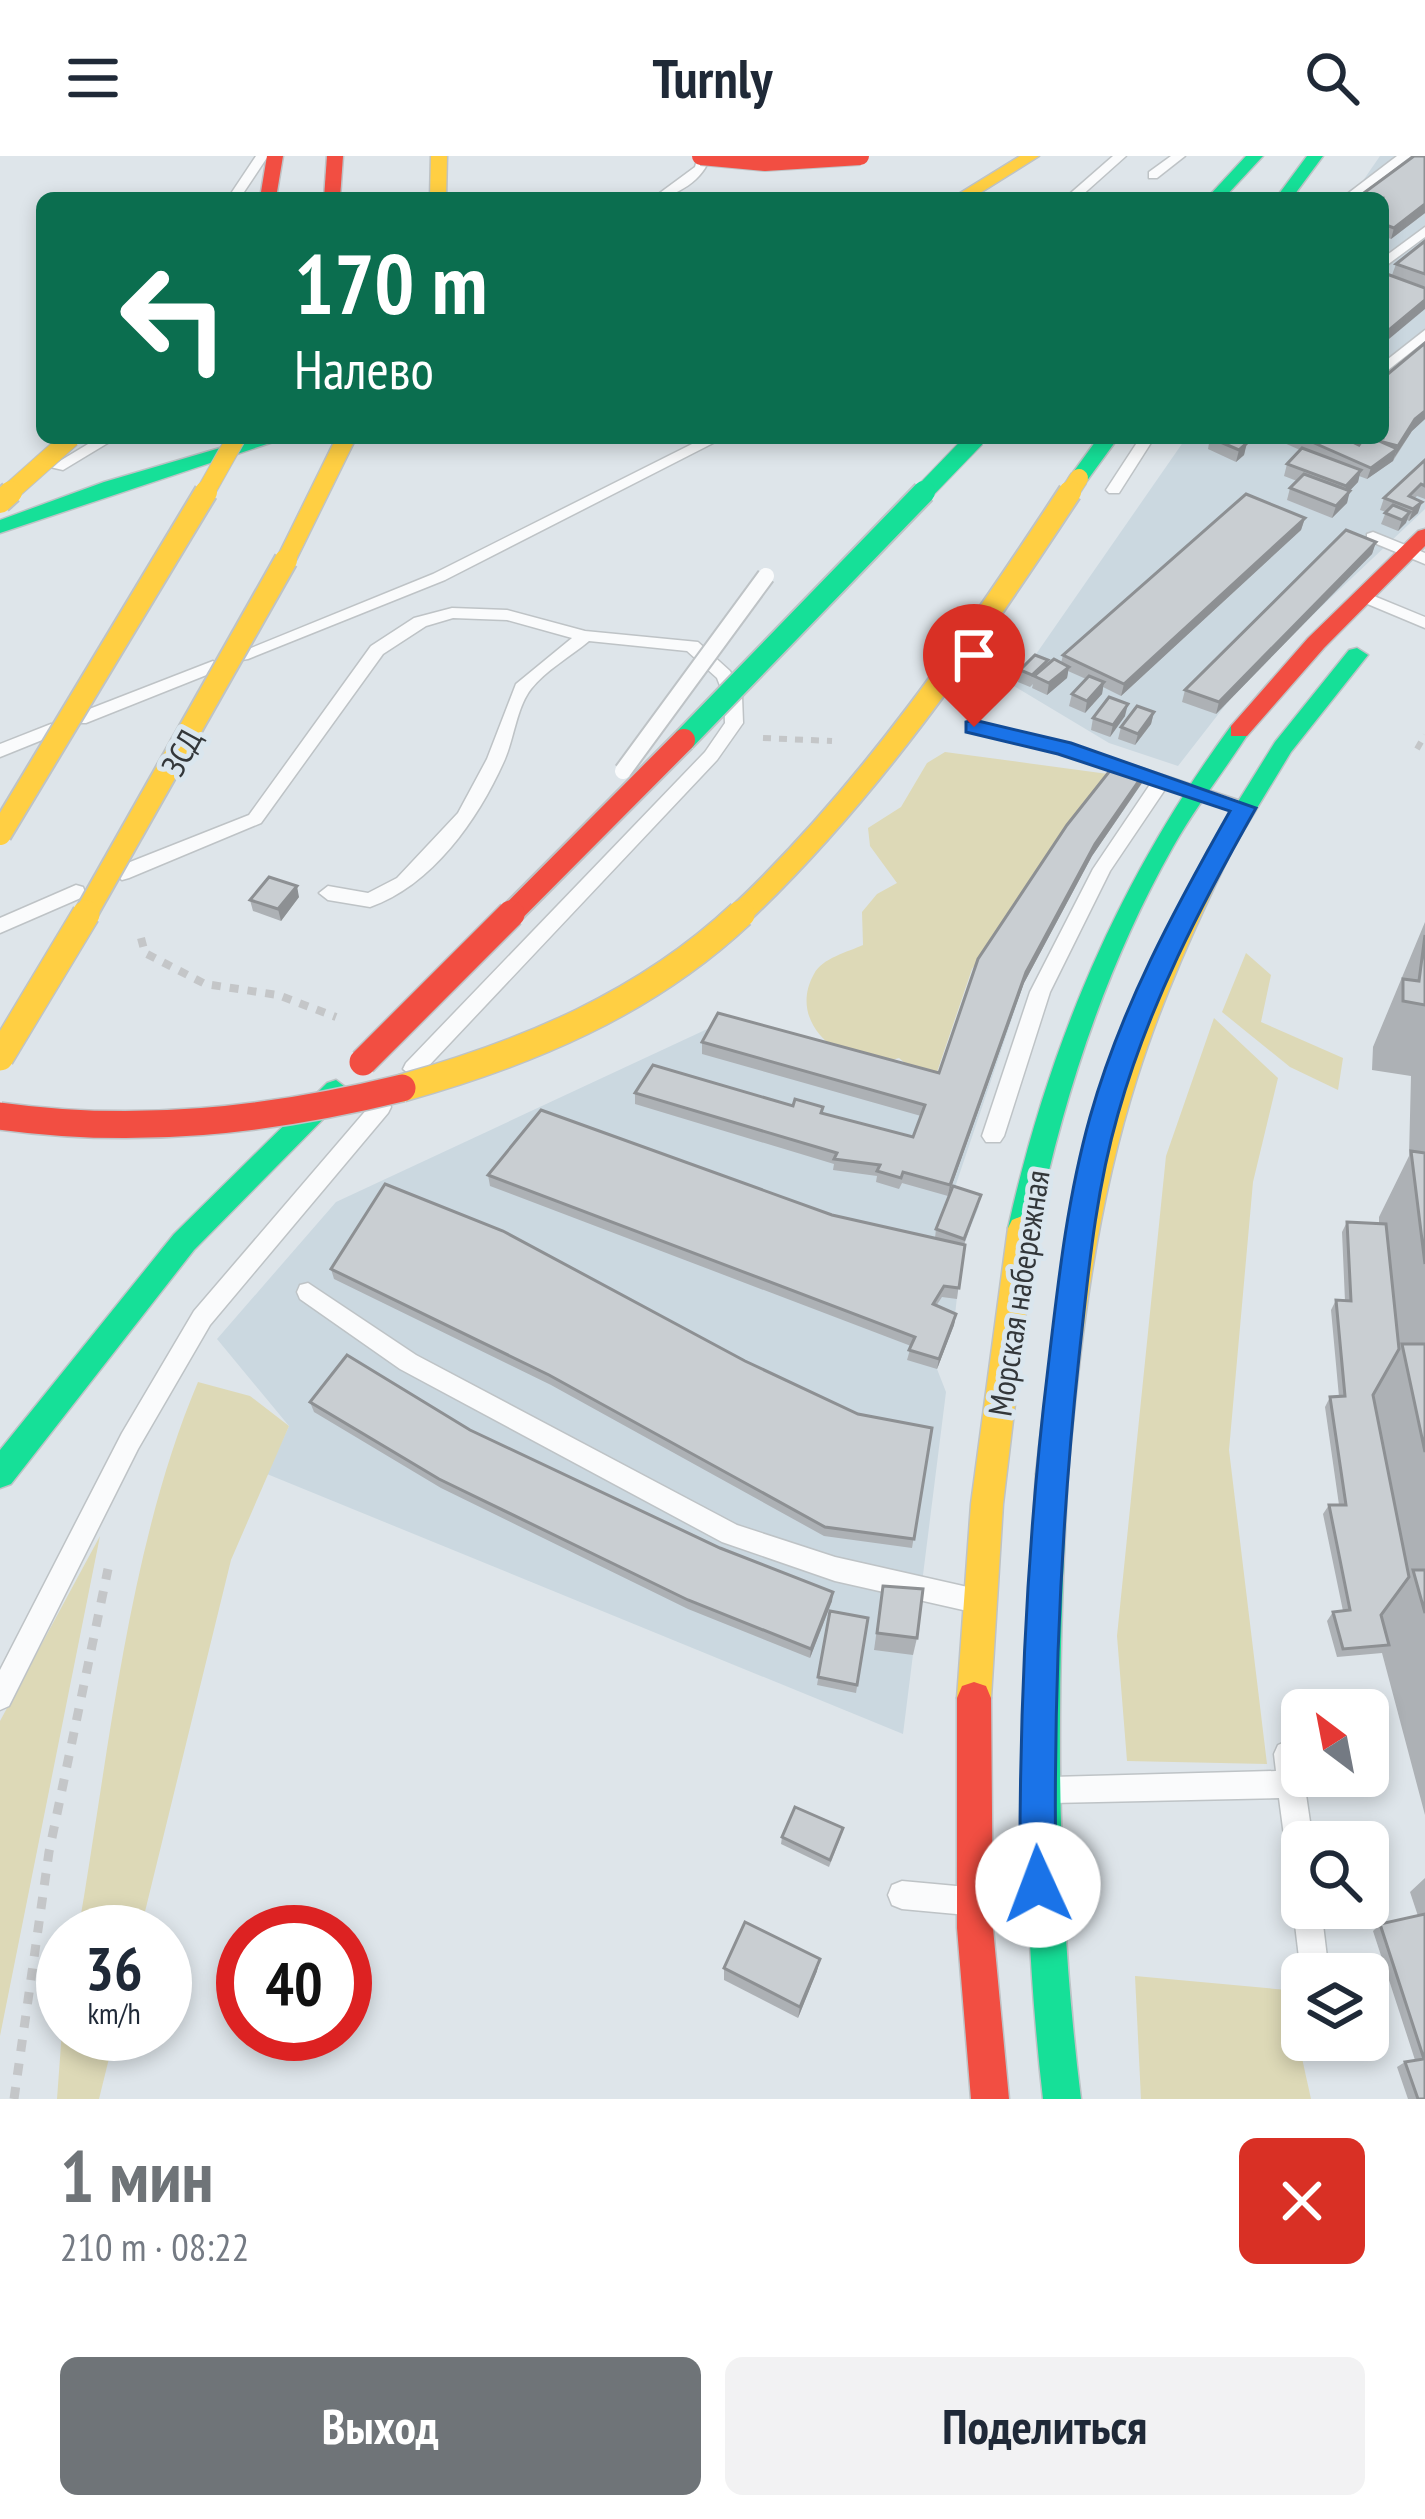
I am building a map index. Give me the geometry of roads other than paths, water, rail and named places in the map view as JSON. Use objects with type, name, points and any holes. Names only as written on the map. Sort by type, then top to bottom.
[{"type":"main road","points":[[269,192],[274,156]]},
{"type":"main road","points":[[329,192],[332,156]]},
{"type":"main road","points":[[438,192],[439,156]]},
{"type":"main road","points":[[702,156],[765,162],[860,156]]},
{"type":"main road","points":[[970,192],[1031,156]]},
{"type":"main road","points":[[1221,192],[1255,156]]},
{"type":"main road","points":[[1288,192],[1315,156]]},
{"type":"main road","points":[[0,500],[64,444]]},
{"type":"main road","points":[[0,835],[151,591],[233,444]]},
{"type":"main road","points":[[0,526],[254,444]]},
{"type":"main road","name":"ЗСД","points":[[0,1058],[156,798],[343,444]]},
{"type":"main road","points":[[0,1474],[184,1243],[830,594],[970,444]]},
{"type":"main road","points":[[0,1116],[38,1124],[121,1127],[243,1121],[372,1099],[478,1066],[660,980],[742,915],[871,769],[988,621],[1104,444]]},
{"type":"main road","name":"Морская набережная","points":[[1062,2099],[1048,2014],[1035,1791],[1010,1609],[1006,1348],[1030,1190],[1098,978],[1129,906],[1230,784],[1364,597],[1419,549]]},
{"type":"main road","name":"Морская набережная","points":[[991,2099],[971,1902],[969,1768],[1010,1609],[1071,1267],[1104,1116],[1230,784],[1412,617],[1425,585]]},
{"type":"lane","points":[[238,192],[262,156]]},
{"type":"lane","points":[[668,192],[701,169],[702,156]]},
{"type":"lane","points":[[1153,175],[1179,156]]},
{"type":"lane","points":[[1356,192],[1405,156]]},
{"type":"lane","points":[[1077,192],[1119,157]]},
{"type":"lane","points":[[1389,259],[1425,231]]},
{"type":"lane","points":[[1389,365],[1425,334]]},
{"type":"lane","points":[[0,500],[98,444]]},
{"type":"lane","points":[[0,751],[439,577],[704,444]]},
{"type":"lane","points":[[1114,490],[1143,444]]},
{"type":"lane","points":[[1373,537],[1419,549]]},
{"type":"lane","points":[[525,901],[766,576]]},
{"type":"lane","points":[[1364,597],[1412,617]]},
{"type":"lane","points":[[0,926],[255,819],[377,650],[420,622],[452,613],[507,614],[585,636],[692,646],[724,675],[734,697],[734,723],[711,756],[436,1042],[202,1318],[130,1441],[0,1696]]},
{"type":"lane","points":[[328,893],[370,900],[404,883],[465,817],[496,759],[522,688],[585,636]]},
{"type":"lane","points":[[974,727],[1162,780],[1230,784]]},
{"type":"lane","points":[[994,1136],[1040,992],[1102,869],[1162,780]]},
{"type":"lane","points":[[308,1292],[408,1362],[731,1534],[835,1570],[1010,1609]]},
{"type":"lane","points":[[1035,1791],[1281,1784]]},
{"type":"lane","points":[[902,1895],[971,1902]]}]
